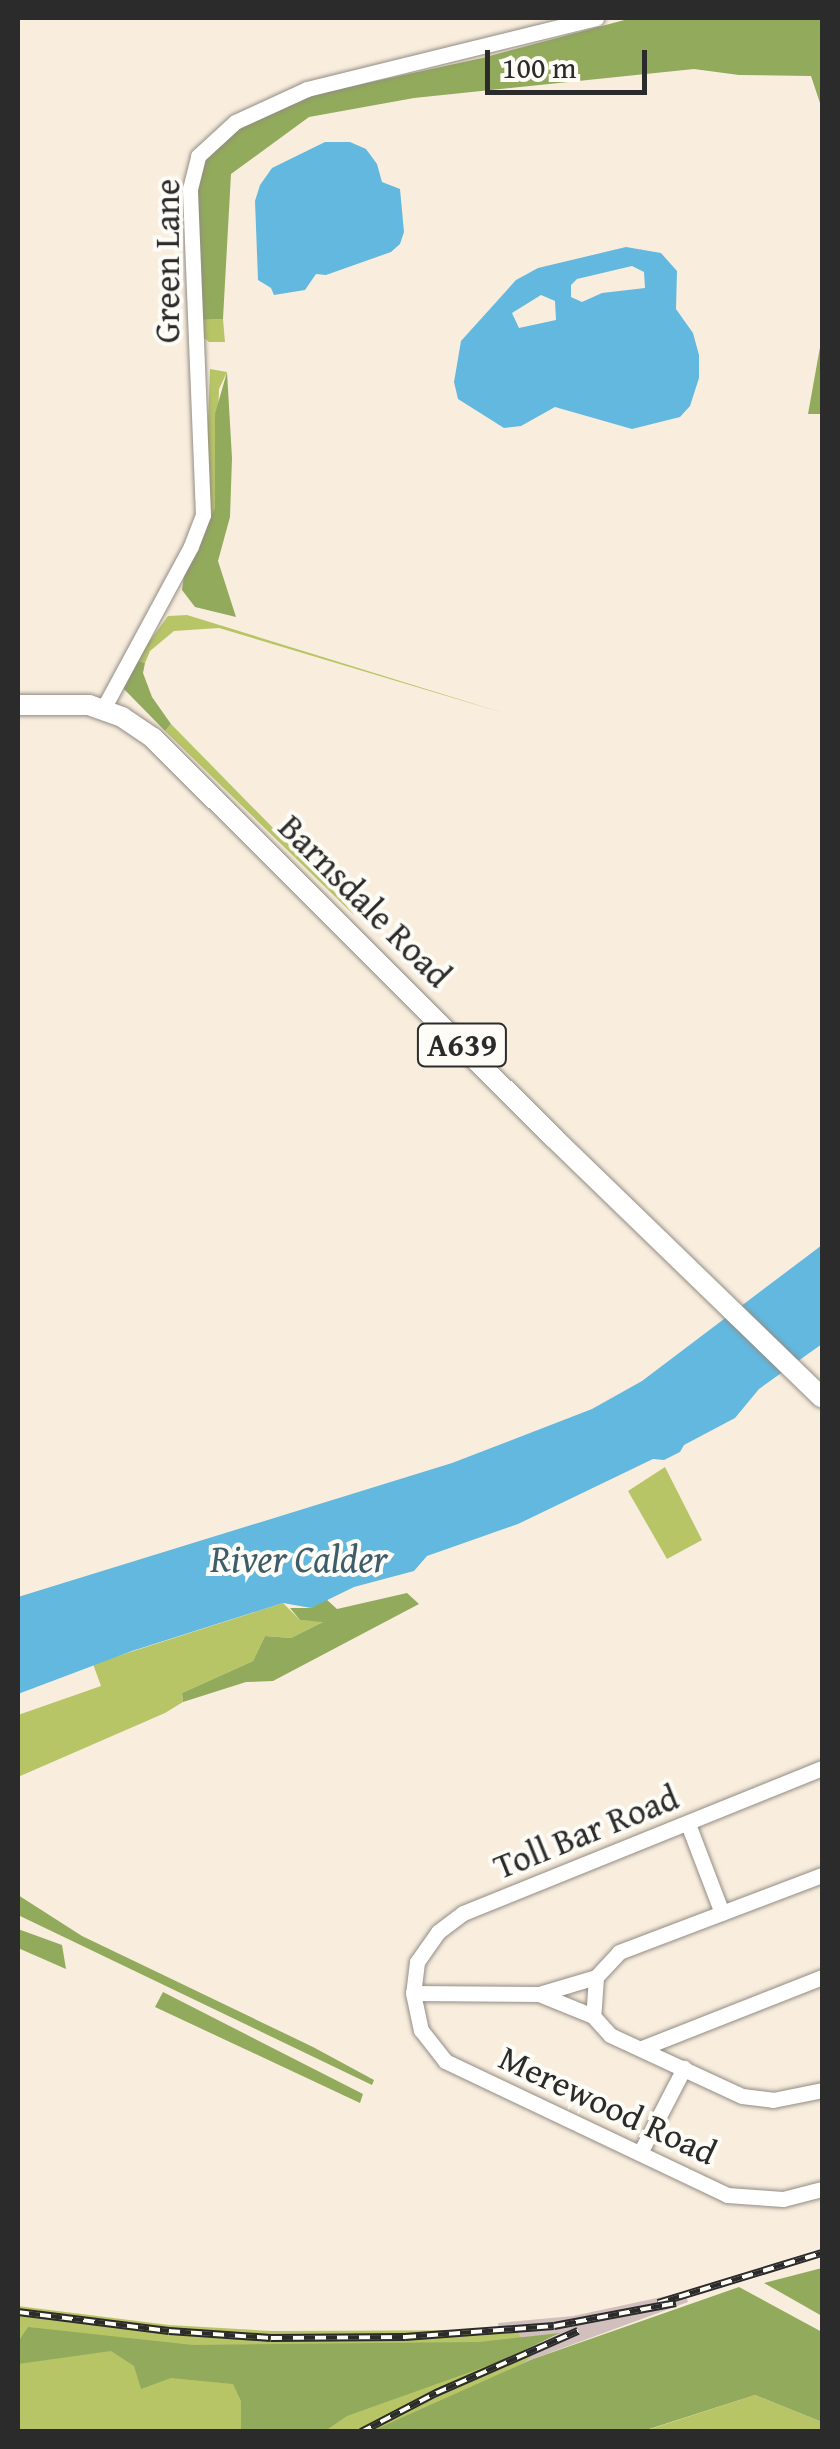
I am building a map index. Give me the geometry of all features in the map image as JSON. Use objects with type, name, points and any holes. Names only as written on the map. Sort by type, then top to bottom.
[{"type":"main road","name":"Barnsdale Road","points":[[18,705],[67,703],[103,708],[138,726],[206,788],[554,1138],[822,1398]]},
{"type":"street","name":"Green Lane","points":[[103,708],[190,546],[202,514],[190,201],[198,156],[235,122],[307,89],[596,18]]},
{"type":"street","name":"Toll Bar Road","points":[[412,1993],[417,1962],[438,1932],[463,1913],[822,1768]]},
{"type":"street","points":[[688,1824],[722,1913]]},
{"type":"street","points":[[412,1993],[539,1994],[596,1977],[620,1952],[822,1875]]},
{"type":"street","points":[[593,2016],[596,1977]]},
{"type":"street","points":[[642,2048],[822,1978]]},
{"type":"street","name":"Merewood Road","points":[[412,1993],[420,2030],[445,2061],[728,2195],[782,2198],[822,2189]]},
{"type":"street","points":[[539,1994],[593,2016],[610,2034],[742,2096],[773,2100],[822,2090]]},
{"type":"street","points":[[640,2154],[684,2068]]},
{"type":"shaded area","points":[[685,2292],[688,2302],[533,2359],[511,2373],[504,2360],[559,2334],[500,2340],[498,2323],[573,2316]]},
{"type":"green space","points":[[632,18],[822,18],[822,109],[811,76],[739,75],[694,69],[414,98],[309,117],[231,174],[223,319],[201,320],[196,205],[199,180],[202,163],[232,131],[307,96],[482,58]]},
{"type":"green space","points":[[223,319],[225,342],[209,342],[203,337],[201,320]]},
{"type":"green space","points":[[822,336],[822,414],[808,414]]},
{"type":"green space","points":[[210,369],[227,372],[219,389],[215,507],[204,532]]},
{"type":"green space","points":[[227,372],[232,458],[230,517],[218,561],[236,617],[195,607],[182,590],[184,575],[215,507],[215,414]]},
{"type":"green space","points":[[187,615],[507,714],[219,628],[174,631],[150,651],[145,663],[136,660],[168,616]]},
{"type":"green space","points":[[136,660],[145,663],[143,673],[152,697],[171,724],[165,731],[122,687]]},
{"type":"green space","points":[[171,724],[326,882],[355,916],[165,731]]},
{"type":"green space","points":[[665,1467],[702,1540],[667,1559],[628,1491]]},
{"type":"green space","points":[[407,1593],[419,1604],[273,1681],[246,1682],[183,1702],[182,1693],[253,1661],[265,1636],[291,1638],[323,1622],[300,1620],[290,1608],[311,1608],[326,1599],[337,1609]]},
{"type":"green space","points":[[283,1603],[300,1620],[325,1621],[291,1638],[265,1636],[253,1661],[182,1693],[183,1702],[165,1713],[18,1777],[18,1715],[101,1686],[93,1664]]},
{"type":"green space","points":[[18,1895],[82,1936],[313,2047],[374,2080],[372,2085],[18,1915]]},
{"type":"green space","points":[[18,1929],[62,1945],[66,1969],[18,1948]]},
{"type":"green space","points":[[163,1992],[363,2094],[360,2103],[155,2007]]},
{"type":"green space","points":[[822,2268],[822,2316],[764,2283]]},
{"type":"green space","points":[[739,2287],[822,2332],[822,2422],[755,2395],[643,2431],[372,2431],[533,2359]]},
{"type":"green space","points":[[18,2306],[169,2325],[272,2331],[517,2330],[531,2357],[511,2373],[372,2431],[18,2431]]},
{"type":"green space","points":[[28,2327],[193,2345],[479,2342],[560,2333],[504,2360],[347,2416],[325,2431],[241,2432],[241,2401],[233,2384],[171,2378],[141,2389],[134,2366],[111,2351],[18,2364],[18,2342]]},
{"type":"green space","points":[[755,2395],[822,2422],[822,2431],[641,2432]]},
{"type":"water","points":[[325,142],[350,142],[366,149],[377,164],[382,182],[400,189],[404,232],[400,244],[391,252],[326,275],[316,274],[305,290],[274,295],[271,288],[258,280],[255,201],[260,185],[272,168]]},
{"type":"water","points":[[626,247],[661,253],[677,271],[676,309],[693,333],[699,355],[699,378],[690,406],[680,417],[632,429],[555,407],[521,426],[504,428],[458,399],[454,382],[461,341],[516,280],[538,268]],"holes":[[[632,266],[644,272],[645,288],[602,293],[582,302],[571,297],[571,285],[577,279]],[[541,295],[555,301],[556,320],[519,328],[512,313]]]},
{"type":"water","name":"River Calder","points":[[822,1245],[822,1344],[759,1389],[735,1418],[684,1445],[680,1452],[664,1460],[653,1459],[518,1524],[427,1556],[414,1571],[354,1587],[311,1608],[283,1603],[132,1651],[18,1694],[18,1597],[452,1463],[592,1409],[642,1381]]},
{"type":"railway","points":[[658,2303],[822,2253]]},
{"type":"railway","points":[[18,2312],[169,2331],[271,2338],[405,2337],[554,2326],[676,2303]]},
{"type":"railway","points":[[361,2432],[436,2393],[578,2331]]}]
